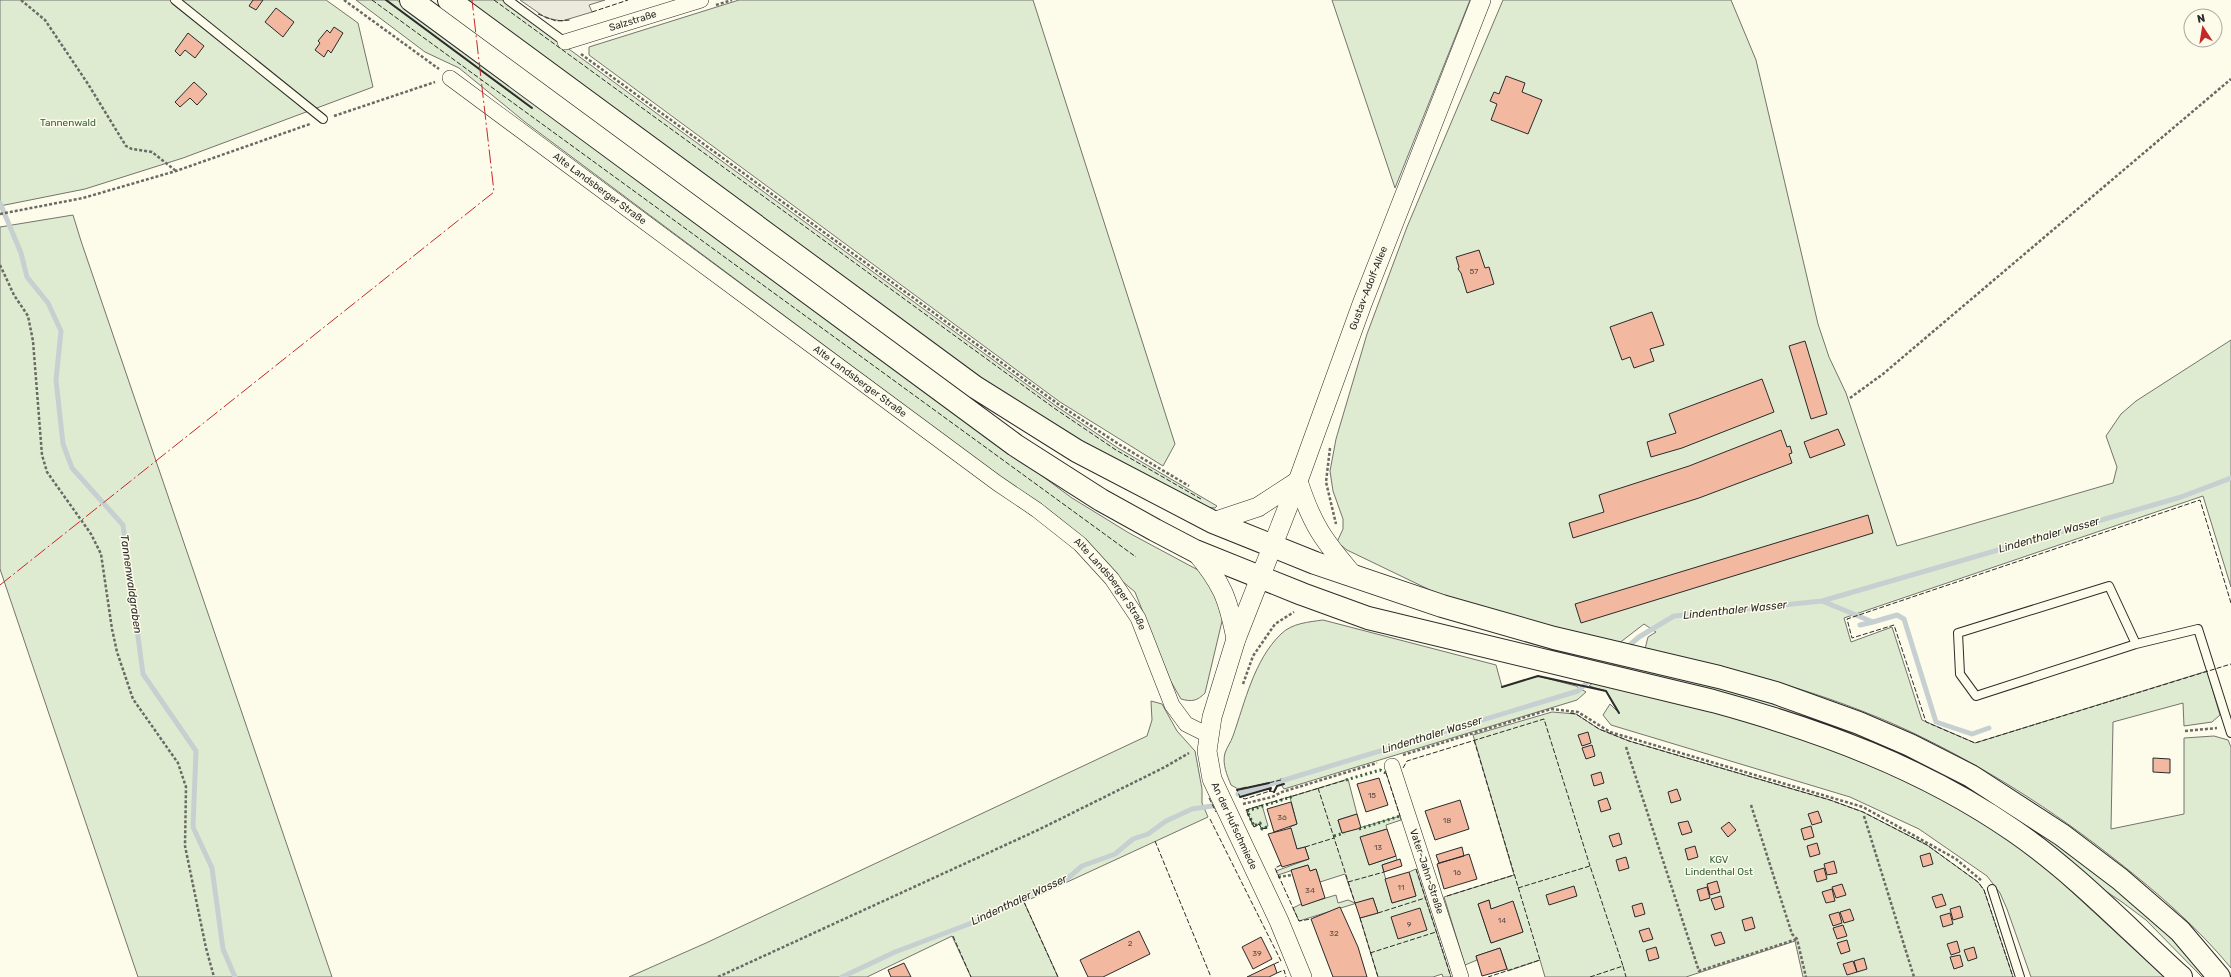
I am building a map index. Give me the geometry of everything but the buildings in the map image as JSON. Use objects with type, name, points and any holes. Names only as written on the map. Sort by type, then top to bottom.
[{"type":"main road","points":[[411,0],[1015,445],[1101,500],[1195,550],[1260,578],[1368,618],[1713,701],[1809,729],[1900,767],[1959,797],[2015,832],[2050,859],[2181,977]]},
{"type":"main road","points":[[449,0],[975,387],[1077,451],[1213,522],[1271,547],[1442,606],[1554,638],[1719,677],[1817,706],[1910,745],[1971,776],[2051,827],[2120,879],[2180,931],[2219,977]]},
{"type":"street","name":"Salzstraße","points":[[565,42],[701,0]]},
{"type":"street","name":"Gustav-Adolf-Allee","points":[[1260,578],[1298,481],[1362,304],[1481,0]]},
{"type":"street","name":"Alte Landsberger Straße","points":[[450,78],[997,483],[1038,510],[1080,544],[1112,579],[1138,618],[1172,704],[1186,724],[1208,735]]},
{"type":"street","points":[[1213,522],[1258,508],[1298,481],[1305,504],[1319,533],[1354,576]]},
{"type":"street","points":[[1195,550],[1212,571],[1226,595],[1236,639]]},
{"type":"street","name":"An der Hufschmiede","points":[[1260,578],[1236,639],[1217,696],[1208,735],[1208,766],[1222,804],[1279,921],[1302,977]]},
{"type":"street","name":"Vater-Jahn-Straße","points":[[1392,766],[1461,977]]},
{"type":"lane","points":[[175,0],[323,119]]},
{"type":"lane","points":[[508,0],[565,42]]},
{"type":"lane","points":[[2136,644],[2109,586],[1958,633],[1960,674],[1976,696],[2136,644],[2198,630],[2230,730]]},
{"type":"lane","points":[[1992,889],[2020,977]]},
{"type":"path","points":[[21,0],[45,20],[88,84],[126,146],[132,149],[152,152],[176,171]]},
{"type":"path","points":[[344,0],[450,78]]},
{"type":"path","points":[[565,42],[1058,404],[1120,445],[1190,486]]},
{"type":"path","points":[[1850,398],[1883,374],[2231,79]]},
{"type":"path","points":[[0,214],[83,198],[176,171],[232,151]]},
{"type":"path","points":[[0,265],[14,295],[28,316],[33,341],[42,455],[47,472],[91,534],[101,554],[112,629],[124,675],[133,699],[178,763],[186,787],[185,846],[206,948],[214,977]]},
{"type":"path","points":[[1240,690],[1253,656],[1275,624]]},
{"type":"path","points":[[1418,750],[1551,709],[1578,712],[1610,732],[1863,807],[1956,859],[1992,889]]},
{"type":"path","points":[[2185,731],[2230,730]]},
{"type":"path","points":[[718,977],[1088,806],[1188,753],[1208,735]]},
{"type":"path","points":[[1626,747],[1699,971],[1797,938]]},
{"type":"path","points":[[1222,804],[1272,797],[1282,792],[1377,763]]},
{"type":"path","points":[[1750,805],[1792,934],[1797,938],[1806,977]]},
{"type":"path","points":[[1864,816],[1914,977]]},
{"type":"path","points":[[1274,879],[1292,875]]},
{"type":"green space","name":"Tannenwald","points":[[0,0],[326,0],[358,23],[373,87],[183,158],[85,189],[0,206]]},
{"type":"green space","points":[[356,0],[397,0],[1072,498],[1129,533],[1198,570],[1211,580],[1223,617],[1205,693],[1194,700],[1181,699],[1170,680],[1135,592],[1122,581],[904,405],[525,122],[459,68],[425,52]]},
{"type":"green space","points":[[466,0],[502,0],[1056,406],[1118,448],[1217,506],[1215,508],[1205,507],[1076,439],[980,379]]},
{"type":"green space","points":[[739,0],[1033,0],[1175,444],[1163,466],[1060,402],[589,55],[589,47]]},
{"type":"green space","points":[[1332,0],[1470,0],[1395,188]]},
{"type":"green space","points":[[1503,0],[1731,0],[1756,60],[1818,324],[1829,357],[1846,393],[1897,546],[2113,483],[2117,467],[2106,436],[2121,414],[2136,401],[2231,340],[2231,587],[2203,496],[1844,618],[1851,642],[1892,627],[1922,720],[1975,743],[2207,671],[2220,715],[2212,722],[2184,726],[2183,703],[2113,722],[2111,829],[2184,814],[2184,738],[2214,736],[2228,740],[2231,747],[2231,968],[2205,939],[2177,912],[2093,842],[2017,790],[1964,759],[1909,731],[1877,717],[1812,693],[1746,673],[1645,649],[1648,637],[1656,632],[1644,624],[1618,644],[1458,601],[1430,590],[1347,550],[1337,542],[1343,529],[1343,519],[1333,491],[1330,471],[1336,439],[1367,334],[1407,227]]},
{"type":"green space","points":[[73,215],[332,977],[138,977],[0,569],[0,227]]},
{"type":"green space","points":[[1323,620],[1496,665],[1502,687],[1538,676],[1576,686],[1586,692],[1577,700],[1284,789],[1281,778],[1281,780],[1247,789],[1246,787],[1238,789],[1231,785],[1225,769],[1224,757],[1257,669],[1272,644],[1285,630],[1295,625]]},
{"type":"green space","points":[[1616,662],[1671,675],[1781,705],[1835,723],[1888,745],[1939,769],[1989,797],[2037,828],[2083,862],[2127,898],[2169,936],[2209,977],[2202,977],[2146,920],[2122,902],[1898,754],[1863,739],[1793,714],[1685,683],[1612,666]]},
{"type":"green space","points":[[1595,681],[1755,722],[1855,757],[1939,797],[2013,842],[2058,879],[2164,977],[2031,977],[2000,893],[1987,876],[1919,829],[1850,797],[1611,725],[1603,715],[1610,704],[1618,712],[1606,691],[1589,686]]},
{"type":"green space","points":[[1151,701],[1162,704],[1177,731],[1195,751],[1202,789],[1202,803],[1208,817],[1024,902],[1058,977],[971,977],[952,936],[867,977],[629,977],[706,943],[1147,736],[1152,720]]},
{"type":"green space","name":"KGV Lindenthal Ost","points":[[1552,712],[1576,714],[1599,729],[1629,741],[1830,800],[1863,812],[1927,845],[1978,882],[1984,890],[2013,977],[1803,977],[1795,941],[1686,977],[1545,977],[1540,960],[1508,971],[1500,948],[1476,956],[1477,960],[1465,965],[1444,897],[1514,875],[1473,735]],"holes":[[[1489,900],[1491,909],[1513,902],[1523,932],[1491,943],[1478,904]]]},
{"type":"green space","points":[[1348,779],[1357,814],[1338,820],[1342,833],[1400,816],[1401,820],[1386,825],[1387,829],[1361,837],[1369,865],[1396,856],[1397,860],[1382,865],[1392,903],[1416,896],[1409,872],[1416,869],[1451,977],[1443,977],[1442,974],[1433,977],[1378,977],[1360,918],[1378,913],[1373,898],[1299,921],[1293,908],[1301,904],[1302,905],[1336,895],[1338,903],[1348,900],[1355,903],[1345,874],[1320,882],[1316,869],[1310,871],[1308,865],[1278,875],[1276,871],[1309,859],[1305,847],[1297,849],[1290,827],[1297,824],[1290,797]]},
{"type":"green space","points":[[1262,805],[1268,826],[1262,829],[1259,824],[1254,827],[1246,810]]},
{"type":"shaded area","points":[[520,0],[605,0],[589,5],[592,12],[562,21],[546,18]]},
{"type":"waterway","name":"Tannenwaldgraben","points":[[0,203],[21,253],[27,277],[48,303],[61,331],[56,380],[63,444],[72,468],[123,525],[143,674],[196,751],[193,827],[212,868],[223,949],[235,977]]},
{"type":"waterway","name":"Lindenthaler Wasser","points":[[1625,649],[1639,637],[1674,616],[1822,601],[2181,497],[2231,478]]},
{"type":"waterway","points":[[1822,601],[1873,622],[1897,615],[1904,619],[1936,722],[1972,734],[1989,728]]},
{"type":"waterway","points":[[1860,625],[1873,622]]},
{"type":"waterway","name":"Lindenthaler Wasser","points":[[1238,794],[1578,691],[1592,678]]},
{"type":"waterway","name":"Lindenthaler Wasser","points":[[842,977],[895,952],[985,918],[1032,892],[1048,888],[1068,878],[1082,866],[1115,854],[1133,839],[1148,834],[1166,821],[1192,809],[1212,806]]},
{"type":"hedge","points":[[1346,780],[1380,770],[1386,773]]},
{"type":"hedge","points":[[1267,827],[1262,829],[1260,823],[1254,826],[1247,811],[1294,796]]},
{"type":"hedge","points":[[1359,829],[1400,816]]},
{"type":"hedge","points":[[1334,836],[1344,833]]},
{"type":"fence","points":[[372,0],[1136,557]]},
{"type":"fence","points":[[494,0],[1054,408],[1116,450],[1201,499]]},
{"type":"fence","points":[[592,12],[628,0]]},
{"type":"fence","points":[[538,14],[556,21],[570,20]]},
{"type":"fence","points":[[2231,603],[2200,500],[1847,619],[1852,638],[1894,625],[1926,722],[1975,743],[2231,664]]},
{"type":"fence","points":[[1570,713],[1576,714],[1599,729],[1629,741],[1830,800],[1863,812],[1927,845],[1978,882],[1984,890],[2013,977]]},
{"type":"fence","points":[[1403,768],[1407,761],[1544,719],[1590,866]]},
{"type":"fence","points":[[1474,740],[1540,960],[1488,977]]},
{"type":"fence","points":[[1386,773],[1400,816]]},
{"type":"fence","points":[[1281,780],[1237,790],[1240,797],[1245,799],[1270,791],[1274,792],[1277,786],[1284,784]]},
{"type":"fence","points":[[1267,828],[1262,829],[1259,824],[1254,827],[1246,810],[1346,780]]},
{"type":"fence","points":[[1318,788],[1355,903]]},
{"type":"fence","points":[[1209,798],[1216,812]]},
{"type":"fence","points":[[1210,819],[1281,961],[1274,964]]},
{"type":"fence","points":[[1305,847],[1334,838]]},
{"type":"fence","points":[[1155,841],[1211,977]]},
{"type":"fence","points":[[1281,865],[1275,868],[1299,921],[1311,919]]},
{"type":"fence","points":[[1518,888],[1590,866],[1623,966]]},
{"type":"fence","points":[[1416,869],[1451,977]]},
{"type":"fence","points":[[1348,882],[1384,872]]},
{"type":"fence","points":[[1447,896],[1514,875]]},
{"type":"fence","points":[[1378,913],[1425,898]]},
{"type":"fence","points":[[1024,902],[1058,977]]},
{"type":"fence","points":[[1360,918],[1378,977]]},
{"type":"fence","points":[[1370,953],[1436,932]]},
{"type":"fence","points":[[953,936],[971,977]]},
{"type":"fence","points":[[1590,977],[1623,966],[1626,977]]},
{"type":"fence","points":[[1277,973],[1284,970],[1286,977]]},
{"type":"wall","points":[[386,0],[532,108]]},
{"type":"wall","points":[[1502,687],[1538,676],[1606,691],[1619,713]]},
{"type":"wall","points":[[1237,790],[1269,783]]},
{"type":"wall","points":[[1274,792],[1277,786],[1284,784]]},
{"type":"wall","points":[[1240,797],[1271,788],[1270,791]]},
{"type":"power","points":[[0,585],[494,192],[472,0]]}]
